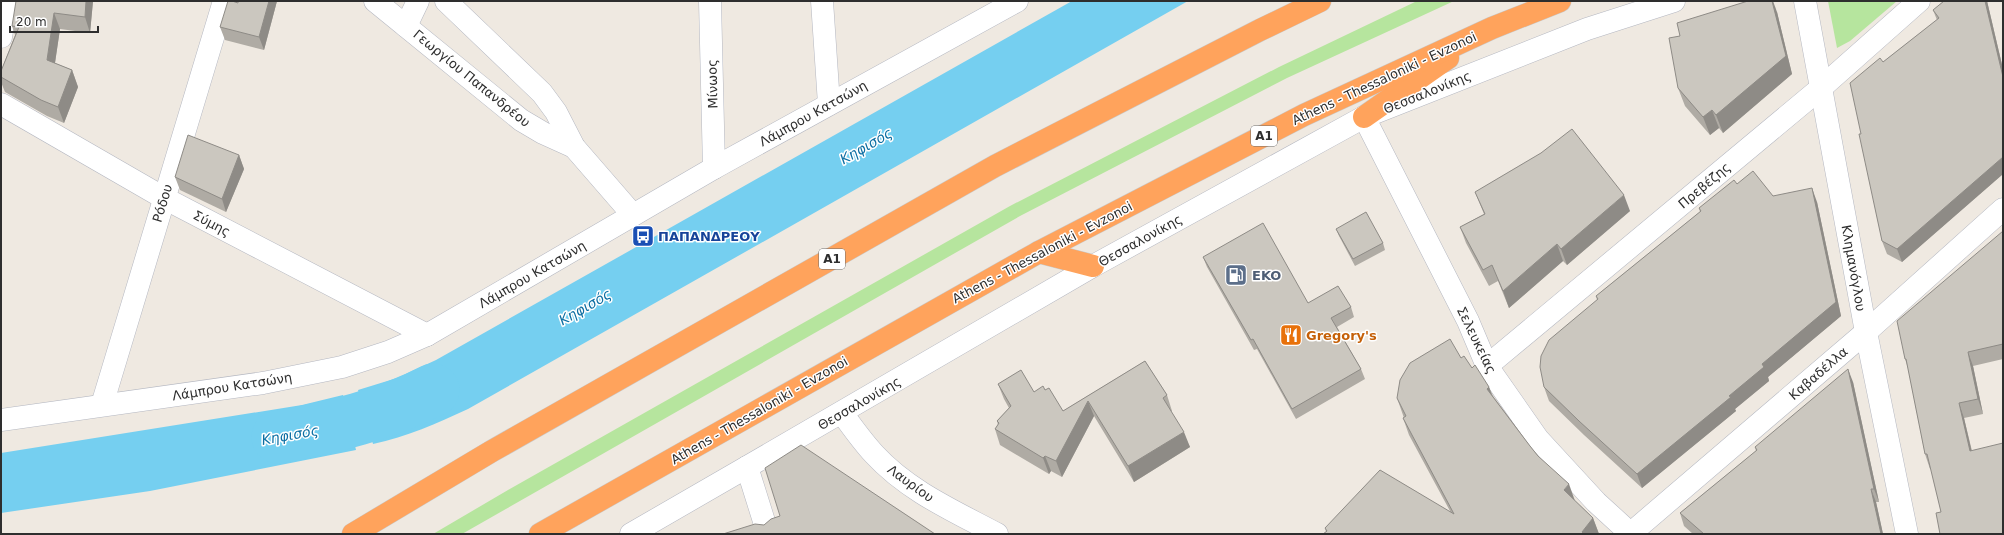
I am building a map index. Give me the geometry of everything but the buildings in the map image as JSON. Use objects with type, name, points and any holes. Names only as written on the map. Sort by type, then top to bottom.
[{"type":"highway","name":"Α1","points":[[353,534],[492,451],[995,166],[1260,30],[1320,1]]},
{"type":"highway","name":"Athens - Thessaloniki - Evzonoi","points":[[540,534],[1039,252],[1304,115],[1492,28],[1560,1]]},
{"type":"highway","points":[[1364,117],[1492,28]]},
{"type":"highway","points":[[1039,252],[1093,266]]},
{"type":"street","points":[[1,37],[7,1]]},
{"type":"street","name":"Ρόδου","points":[[102,405],[224,1]]},
{"type":"street","name":"Γεωργίου Παπανδρέου","points":[[375,1],[521,120],[543,133],[574,147]]},
{"type":"street","points":[[406,26],[418,1]]},
{"type":"street","name":"Γεωργίου Παπανδρέου","points":[[446,1],[542,93],[556,112],[574,147],[633,215]]},
{"type":"street","name":"Μίνωος","points":[[710,1],[714,168]]},
{"type":"street","points":[[822,1],[829,104]]},
{"type":"street","name":"Λάμπρου Κατσώνη","points":[[1,420],[263,383],[342,367],[388,352],[427,335],[714,168],[1017,1]]},
{"type":"street","name":"Θεσσαλονίκης","points":[[631,534],[1093,266],[1364,117],[1587,29],[1674,1]]},
{"type":"street","name":"Κλημανόγλου","points":[[1805,1],[1866,332],[1907,534]]},
{"type":"street","name":"Πρεβέζης","points":[[1487,366],[1822,87],[1919,1]]},
{"type":"street","name":"Σύμης","points":[[1,104],[164,198],[427,335]]},
{"type":"street","name":"Σελευκείας","points":[[1364,117],[1468,321],[1487,366],[1538,439],[1596,502],[1631,534]]},
{"type":"street","name":"Καβαδέλλα","points":[[1631,534],[1866,332],[2003,209]]},
{"type":"street","name":"Λαυρίου","points":[[842,412],[865,444],[896,475],[926,496],[997,534]]},
{"type":"street","points":[[747,467],[768,534]]},
{"type":"green space","points":[[1417,1],[1454,1],[1287,78],[1020,216],[462,534],[433,534],[1010,206],[1279,67]]},
{"type":"green space","points":[[1828,1],[1897,1],[1850,41],[1837,48]]},
{"type":"water","points":[[1072,1],[1188,1],[468,409],[410,434],[373,444],[358,390],[397,378],[436,360]]},
{"type":"water","points":[[343,395],[356,450],[150,491],[1,513],[1,453],[302,405]]},
{"type":"waterway","name":"Κηφισός","points":[[278,437],[358,419],[415,399],[433,390]]},
{"type":"place","name":"ΠΑΠΑΝΔΡΕΟΥ","points":[[643,236]]},
{"type":"place","name":"EKO","points":[[1236,275]]},
{"type":"place","name":"Gregory's","points":[[1291,335]]}]
